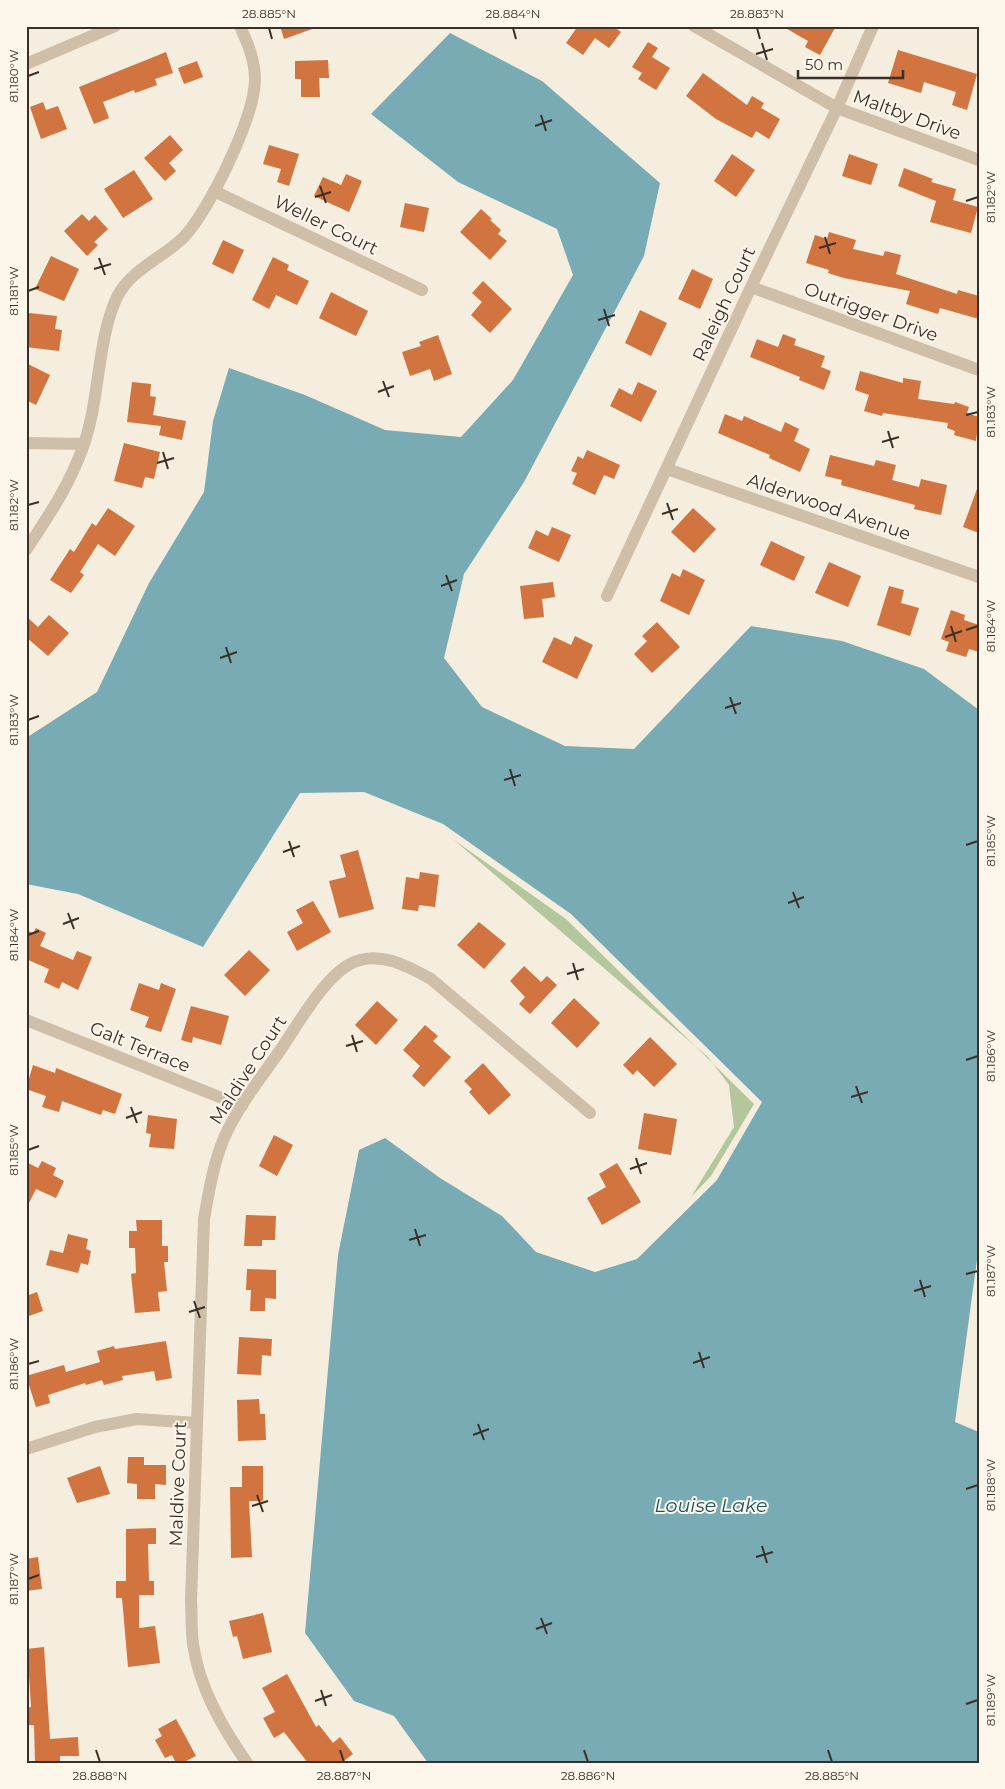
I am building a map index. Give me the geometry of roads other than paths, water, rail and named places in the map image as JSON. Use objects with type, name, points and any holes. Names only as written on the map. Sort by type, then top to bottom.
[{"type":"street","points":[[26,64],[115,26]]},
{"type":"street","points":[[26,550],[57,504],[84,444],[100,376],[106,329],[118,296],[134,274],[183,237],[216,192],[250,108],[255,81],[252,54],[240,26]]},
{"type":"street","name":"Maltby Drive","points":[[694,26],[837,108],[979,160]]},
{"type":"street","name":"Raleigh Court","points":[[607,596],[837,108],[872,26]]},
{"type":"street","name":"Weller Court","points":[[216,192],[422,290]]},
{"type":"street","name":"Outrigger Drive","points":[[751,287],[979,370]]},
{"type":"street","points":[[26,443],[84,444]]},
{"type":"street","name":"Alderwood Avenue","points":[[667,469],[979,577]]},
{"type":"street","name":"Maldive Court","points":[[247,1763],[223,1729],[207,1691],[193,1644],[192,1601],[204,1219],[212,1172],[225,1137],[242,1106],[324,987],[350,964],[377,958],[405,964],[431,979],[590,1113]]},
{"type":"street","name":"Galt Terrace","points":[[26,1020],[242,1106]]},
{"type":"street","points":[[26,1449],[95,1427],[137,1419],[197,1423]]},
{"type":"water","name":"Louise Lake","points":[[450,33],[542,81],[660,183],[644,256],[524,482],[464,574],[444,658],[482,707],[565,746],[634,749],[751,626],[842,641],[924,669],[979,710],[979,1245],[955,1422],[979,1432],[979,1763],[428,1763],[394,1716],[354,1701],[305,1633],[338,1255],[359,1150],[385,1138],[440,1178],[502,1216],[536,1252],[595,1272],[637,1259],[717,1180],[762,1102],[571,914],[443,824],[364,792],[300,793],[203,947],[78,894],[26,884],[26,738],[97,692],[149,583],[204,492],[213,421],[229,368],[305,395],[385,430],[461,437],[513,380],[573,275],[557,229],[458,182],[371,114]]}]
